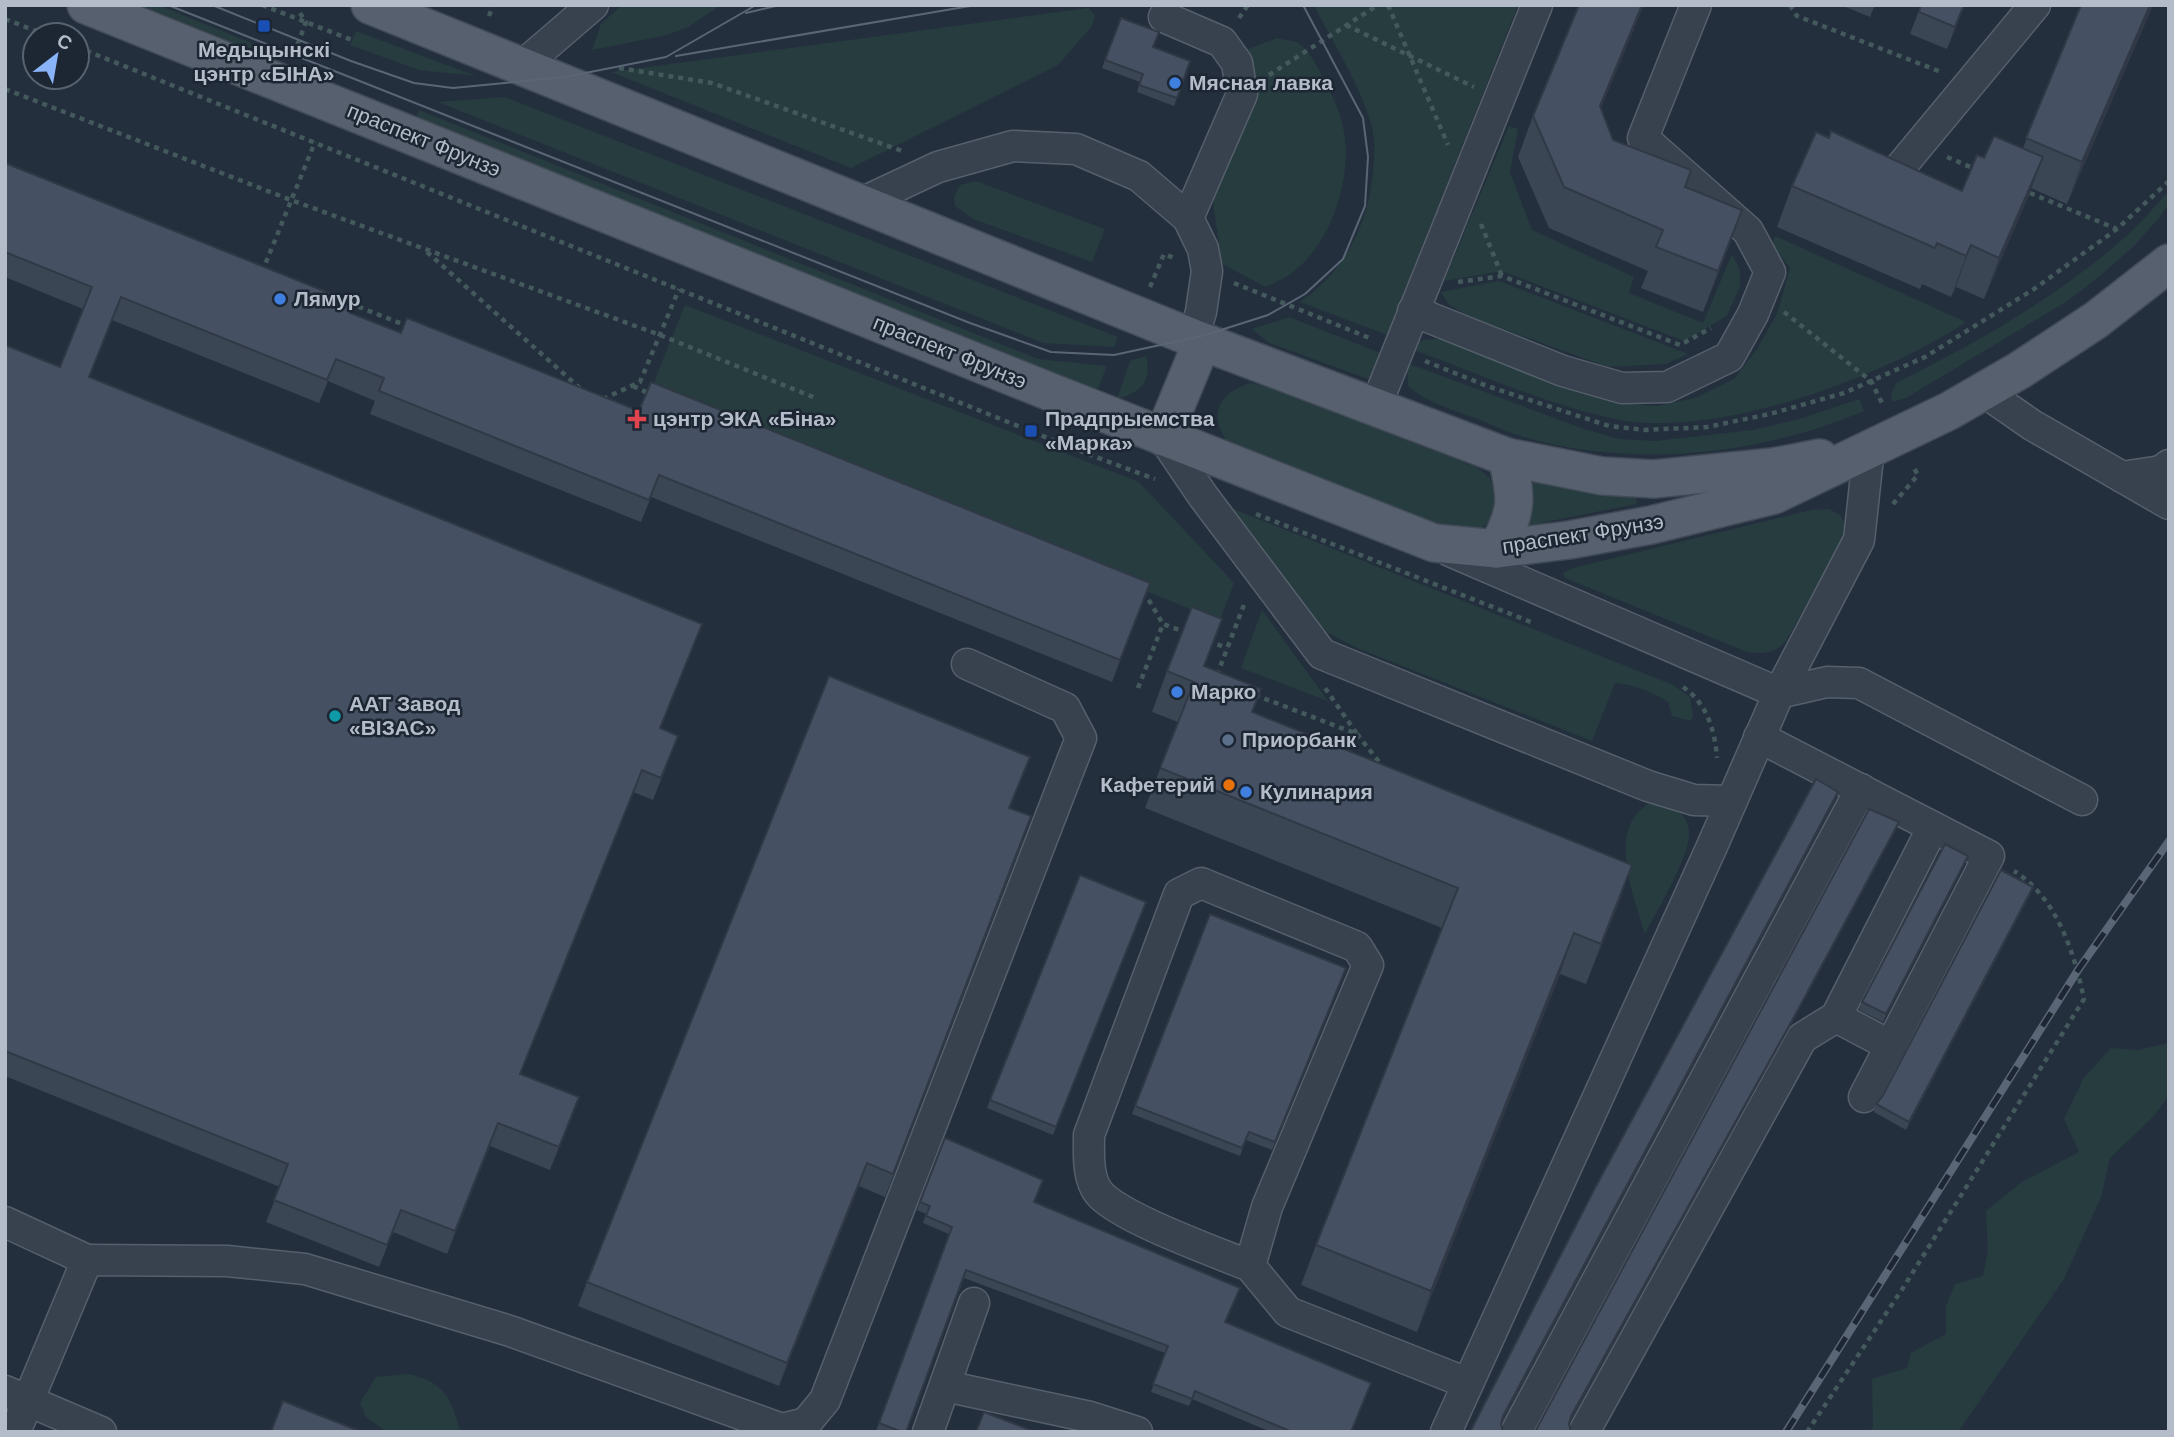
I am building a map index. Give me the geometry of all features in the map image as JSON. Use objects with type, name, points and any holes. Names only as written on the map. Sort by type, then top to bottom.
[{"type":"main road","name":"праспект Фрунзэ","points":[[86,5],[1434,544],[1497,549],[1569,540],[1651,525],[1774,495],[1949,411],[2020,370],[2096,320],[2169,263]]},
{"type":"main road","name":"праспект Фрунзэ","points":[[370,5],[1197,340],[1507,457],[1602,477],[1654,479],[1773,467],[1869,448]]},
{"type":"main road","points":[[1163,437],[1197,340]]},
{"type":"main road","points":[[1497,549],[1511,524],[1515,492],[1507,457]]},
{"type":"lane","points":[[522,66],[593,5]]},
{"type":"lane","points":[[1375,408],[1537,5]]},
{"type":"lane","points":[[1418,299],[1563,371],[1622,388],[1667,387],[1729,357],[1753,314],[1770,272],[1748,231],[1643,138],[1696,5]]},
{"type":"lane","points":[[1898,170],[2035,5]]},
{"type":"lane","points":[[1164,17],[1222,42],[1237,63],[1242,93],[1188,218]]},
{"type":"lane","points":[[859,204],[938,167],[1013,146],[1076,149],[1139,176],[1188,218],[1203,249],[1207,271],[1197,340]]},
{"type":"lane","points":[[1983,391],[2032,425],[2169,505]]},
{"type":"lane","points":[[1163,437],[1203,496],[1322,654],[1648,786],[1694,800],[1721,800]]},
{"type":"lane","points":[[1447,1432],[1707,856],[1721,800],[1759,737],[1779,693],[1860,540],[1869,448]]},
{"type":"lane","points":[[2122,477],[2161,471],[2169,465]]},
{"type":"lane","points":[[1434,544],[1779,693],[1827,682],[1859,683],[2082,800]]},
{"type":"lane","points":[[5,1222],[87,1260],[227,1261],[305,1269],[510,1331],[782,1429],[806,1423],[825,1400],[1080,738],[1065,708],[967,664]]},
{"type":"lane","points":[[1759,737],[1989,856],[1864,1097]]},
{"type":"lane","points":[[1516,1432],[1861,789]]},
{"type":"lane","points":[[1584,1432],[1802,1038],[1836,1017],[1933,827]]},
{"type":"lane","points":[[1250,1266],[1268,1207],[1368,965],[1357,947],[1201,883],[1180,894],[1089,1135],[1088,1163],[1098,1192],[1123,1212],[1250,1266],[1288,1312],[1468,1384]]},
{"type":"lane","points":[[1836,1017],[1891,1046]]},
{"type":"lane","points":[[15,1432],[16,1396],[87,1260]]},
{"type":"lane","points":[[928,1432],[974,1303]]},
{"type":"lane","points":[[945,1386],[1090,1417],[1137,1432]]},
{"type":"lane","points":[[16,1396],[101,1432]]},
{"type":"path","points":[[262,5],[352,40]]},
{"type":"path","points":[[489,16],[493,5]]},
{"type":"path","points":[[1242,93],[1378,5]]},
{"type":"path","points":[[1388,5],[1502,276]]},
{"type":"path","points":[[1790,5],[1797,16],[1971,83]]},
{"type":"path","points":[[298,10],[306,22]]},
{"type":"path","points":[[479,13],[498,20]]},
{"type":"path","points":[[291,59],[306,22]]},
{"type":"path","points":[[1346,25],[1498,98]]},
{"type":"path","points":[[91,53],[1085,453],[1203,496]]},
{"type":"path","points":[[616,67],[712,83],[869,138],[938,167]]},
{"type":"path","points":[[5,89],[291,200],[660,335],[818,399]]},
{"type":"path","points":[[260,279],[315,142]]},
{"type":"path","points":[[1919,145],[1980,171]]},
{"type":"path","points":[[1137,283],[1150,288],[1164,254],[1487,386],[1609,426],[1645,430],[1707,427],[1770,414],[1844,393],[1936,350],[2034,289],[2117,229],[2169,181]]},
{"type":"path","points":[[2030,193],[2117,229]]},
{"type":"path","points":[[423,248],[585,396],[570,392]]},
{"type":"path","points":[[251,263],[264,268]]},
{"type":"path","points":[[1418,299],[1502,276],[1680,345],[1712,327]]},
{"type":"path","points":[[596,402],[640,382],[679,289]]},
{"type":"path","points":[[1761,293],[1871,381],[1885,409]]},
{"type":"path","points":[[340,299],[417,330]]},
{"type":"path","points":[[632,386],[657,397]]},
{"type":"path","points":[[1252,512],[1535,624]]},
{"type":"path","points":[[1134,591],[1147,597],[1163,624],[1188,634]]},
{"type":"path","points":[[1214,684],[1250,591]]},
{"type":"path","points":[[1138,688],[1163,624]]},
{"type":"path","points":[[1201,638],[1227,648]]},
{"type":"path","points":[[1675,681],[1695,695],[1715,731],[1721,800]]},
{"type":"path","points":[[1248,693],[1326,722]]},
{"type":"path","points":[[1357,734],[1386,770]]},
{"type":"path","points":[[1807,1432],[1903,1288],[2084,999],[2072,947],[2044,900],[2020,875],[1989,856]]},
{"type":"green space","points":[[128,5],[158,5],[276,53],[272,63]]},
{"type":"green space","points":[[622,5],[721,5],[688,27],[667,35],[592,50],[601,24]]},
{"type":"green space","points":[[1314,5],[1518,5],[1387,335],[1300,302],[1328,278],[1357,234],[1369,199],[1374,161],[1373,134],[1367,111],[1354,80]]},
{"type":"green space","points":[[1088,8],[1095,15],[1092,26],[1058,65],[851,168],[611,72]]},
{"type":"green space","points":[[356,31],[476,76],[419,70],[350,45]]},
{"type":"green space","points":[[1277,38],[1298,43],[1317,66],[1342,121],[1346,146],[1342,188],[1336,209],[1317,247],[1304,263],[1289,275],[1266,287],[1222,264],[1213,203],[1245,50]]},
{"type":"green space","points":[[505,97],[1118,337],[1114,347],[1043,343],[438,102]]},
{"type":"green space","points":[[419,110],[1038,359],[1107,366],[1096,393],[414,123]]},
{"type":"green space","points":[[1509,126],[1518,129],[1510,172],[1532,230],[1634,277],[1629,293],[1703,323],[1732,254],[1740,270],[1740,286],[1727,316],[1684,341],[1502,271],[1444,281]]},
{"type":"green space","points":[[976,181],[1105,229],[1092,262],[973,219],[955,206],[954,197],[960,185]]},
{"type":"green space","points":[[2169,191],[2169,204],[2133,247],[2069,300],[1906,398],[1892,402],[1891,394],[1896,383],[2020,315],[2078,275],[2133,230]]},
{"type":"green space","points":[[1775,236],[1966,322],[1891,363],[1797,399],[1748,412],[1700,420],[1655,423],[1589,413],[1409,348],[1423,340],[1444,338],[1616,403],[1658,406],[1695,398],[1734,379],[1757,349],[1777,314],[1790,268],[1772,244]]},
{"type":"green space","points":[[1499,281],[1688,354],[1666,364],[1608,367],[1468,316],[1448,304],[1441,292]]},
{"type":"green space","points":[[685,305],[1139,482],[1234,583],[1216,630],[1195,611],[651,389]]},
{"type":"green space","points":[[1289,317],[1388,356],[1381,372],[1368,379],[1269,343],[1252,329]]},
{"type":"green space","points":[[1146,356],[1147,373],[1143,385],[1117,399],[1130,361]]},
{"type":"green space","points":[[1407,363],[1584,429],[1619,439],[1655,441],[1753,430],[1799,419],[1859,399],[1864,411],[1780,439],[1736,448],[1691,453],[1601,452],[1514,434],[1431,401],[1408,386]]},
{"type":"green space","points":[[1250,383],[1270,387],[1478,468],[1490,478],[1497,500],[1488,523],[1475,532],[1455,535],[1226,442],[1218,422],[1220,406],[1232,392]]},
{"type":"green space","points":[[1528,481],[1636,497],[1637,504],[1525,526],[1532,495]]},
{"type":"green space","points":[[1221,504],[1673,685],[1690,697],[1693,716],[1691,721],[1672,716],[1668,702],[1655,695],[1636,687],[1615,683],[1592,741],[1357,648],[1328,633],[1293,597]]},
{"type":"green space","points":[[1829,509],[1840,515],[1846,525],[1843,539],[1786,641],[1769,652],[1747,652],[1565,578],[1563,573],[1573,568],[1811,510]]},
{"type":"green space","points":[[1262,610],[1328,701],[1241,668]]},
{"type":"green space","points":[[1649,803],[1663,805],[1681,813],[1688,824],[1689,832],[1685,855],[1679,869],[1645,934],[1628,873],[1626,840],[1638,813]]},
{"type":"green space","points":[[2169,1043],[2169,1095],[2154,1116],[2110,1158],[2101,1197],[2064,1279],[1958,1432],[1869,1432],[1873,1427],[1872,1379],[1907,1368],[1911,1353],[1946,1334],[1946,1306],[1955,1284],[1983,1276],[1988,1251],[1986,1211],[2022,1182],[2079,1152],[2064,1119],[2083,1079],[2111,1048],[2137,1050]]},
{"type":"green space","points":[[408,1374],[431,1382],[445,1393],[461,1432],[387,1432],[366,1417],[360,1403],[376,1377]]},
{"type":"building","points":[[1579,5],[1642,5],[1600,106],[1613,140],[1691,170],[1685,187],[1742,210],[1718,271],[1656,247],[1663,230],[1564,187],[1533,116]]},
{"type":"building","points":[[1921,5],[1964,5],[1955,27],[1919,12]]},
{"type":"building","points":[[2081,5],[2150,5],[2082,162],[2026,138]]},
{"type":"building","points":[[1121,18],[1159,32],[1153,47],[1190,61],[1177,98],[1139,85],[1143,74],[1105,60]]},
{"type":"building","points":[[1831,131],[1962,191],[1977,155],[1984,158],[1994,136],[2043,157],[1999,258],[1971,245],[1966,256],[1937,243],[1935,248],[1792,186],[1816,132],[1829,138]]},
{"type":"building","name":"ААТ Завод «ВІЗАС»","points":[[5,163],[354,303],[350,313],[401,333],[407,318],[639,411],[651,382],[1150,583],[1120,660],[659,475],[649,500],[379,391],[384,378],[336,359],[327,380],[121,297],[89,377],[702,624],[660,728],[678,736],[661,778],[642,770],[520,1074],[579,1097],[559,1147],[498,1123],[455,1231],[401,1210],[387,1245],[274,1200],[288,1164],[5,1051],[5,345],[60,367],[92,287],[5,252]]},
{"type":"building","points":[[1192,607],[1222,619],[1204,666],[1261,689],[1252,712],[1632,865],[1601,944],[1574,933],[1431,1291],[1316,1245],[1458,888],[1160,768],[1194,682],[1167,671]]},
{"type":"building","points":[[829,676],[1030,757],[1009,808],[1031,816],[893,1174],[867,1163],[787,1363],[587,1282]]},
{"type":"building","points":[[1816,779],[1838,792],[1503,1416],[1503,1432],[1470,1432],[1595,1188]]},
{"type":"building","points":[[1869,809],[1899,822],[1794,1017],[1571,1416],[1571,1432],[1535,1432]]},
{"type":"building","points":[[1945,844],[1968,856],[1886,1014],[1862,1002]]},
{"type":"building","points":[[2001,870],[2033,887],[1909,1122],[1876,1104]]},
{"type":"building","points":[[1080,875],[1146,902],[1056,1127],[990,1100]]},
{"type":"building","points":[[1210,914],[1346,968],[1275,1142],[1249,1132],[1242,1148],[1135,1106]]},
{"type":"building","points":[[945,1138],[1043,1180],[1034,1202],[1240,1288],[1225,1322],[1371,1383],[1351,1432],[1292,1432],[1195,1391],[1192,1399],[1153,1384],[1168,1346],[966,1270],[906,1432],[879,1423],[952,1227],[926,1216],[930,1206],[920,1202]]},
{"type":"building","points":[[283,1401],[362,1432],[271,1432]]},
{"type":"building","points":[[984,1412],[1035,1432],[976,1432]]},
{"type":"tram line","points":[[168,5],[970,323],[1051,352],[1114,355],[1202,336],[1268,315],[1305,294],[1343,259],[1365,206],[1368,157],[1363,118],[1303,5]]},
{"type":"tram line","points":[[212,5],[351,61],[414,83],[453,88],[565,77],[666,57],[756,5]]},
{"type":"tram line","points":[[746,13],[780,5]]},
{"type":"tram line","points":[[676,56],[976,5]]},
{"type":"railway","points":[[1786,1432],[2078,970],[2169,841]]},
{"type":"place","name":"Медыцынскі цэнтр «БІНА»","points":[[264,26]]},
{"type":"place","name":"Мясная лавка","points":[[1175,83]]},
{"type":"place","name":"Лямур","points":[[280,299]]},
{"type":"place","name":"цэнтр ЭКА «Біна»","points":[[637,419]]},
{"type":"place","name":"Прадпрыемства «Марка»","points":[[1031,431]]},
{"type":"place","name":"Марко","points":[[1177,692]]},
{"type":"place","name":"ААТ Завод «ВІЗАС»","points":[[335,716]]},
{"type":"place","name":"Приорбанк","points":[[1228,740]]},
{"type":"place","name":"Кафетерий","points":[[1229,785]]},
{"type":"place","name":"Кулинария","points":[[1246,792]]}]
